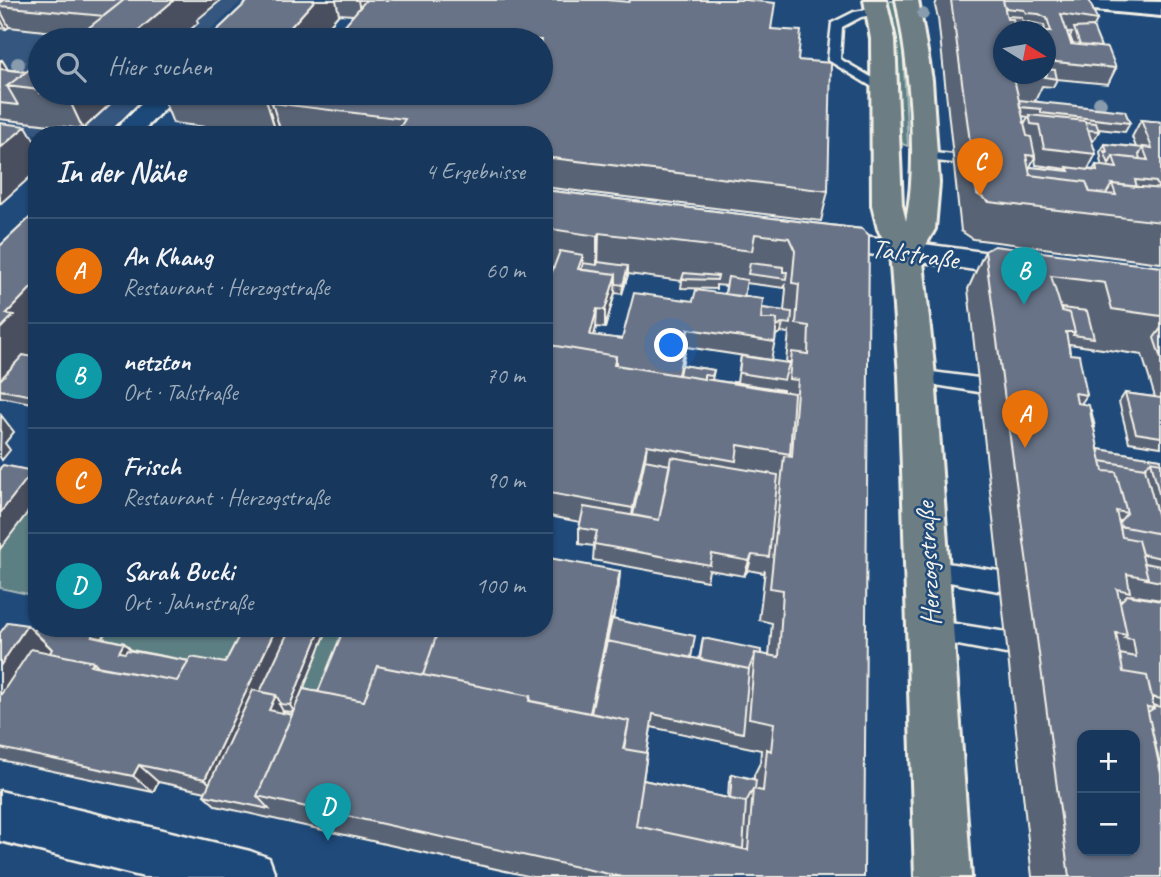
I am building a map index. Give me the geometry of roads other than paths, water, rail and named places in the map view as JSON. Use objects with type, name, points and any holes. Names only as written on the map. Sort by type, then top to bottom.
[{"type":"main road","points":[[906,252],[919,231],[922,219],[923,156],[915,38],[907,0]]},
{"type":"main road","points":[[1060,0],[1161,9]]},
{"type":"main road","name":"Herzogstraße","points":[[876,6],[883,39],[887,205],[893,229],[906,252],[917,376],[943,877]]},
{"type":"main road","points":[[131,126],[153,105]]},
{"type":"street","name":"Talstraße","points":[[789,235],[1056,271]]},
{"type":"street","points":[[0,816],[250,877]]},
{"type":"lane","points":[[876,6],[836,25],[834,60],[884,90]]},
{"type":"lane","points":[[923,156],[954,159]]},
{"type":"lane","points":[[917,376],[978,385]]},
{"type":"lane","points":[[927,569],[999,581]]},
{"type":"lane","points":[[931,629],[1006,643]]},
{"type":"place","name":"Frisch","points":[[980,196]]},
{"type":"place","name":"netzton","points":[[1024,305]]},
{"type":"place","name":"An Khang","points":[[1025,448]]},
{"type":"place","name":"Sarah Bucki","points":[[328,841]]}]
